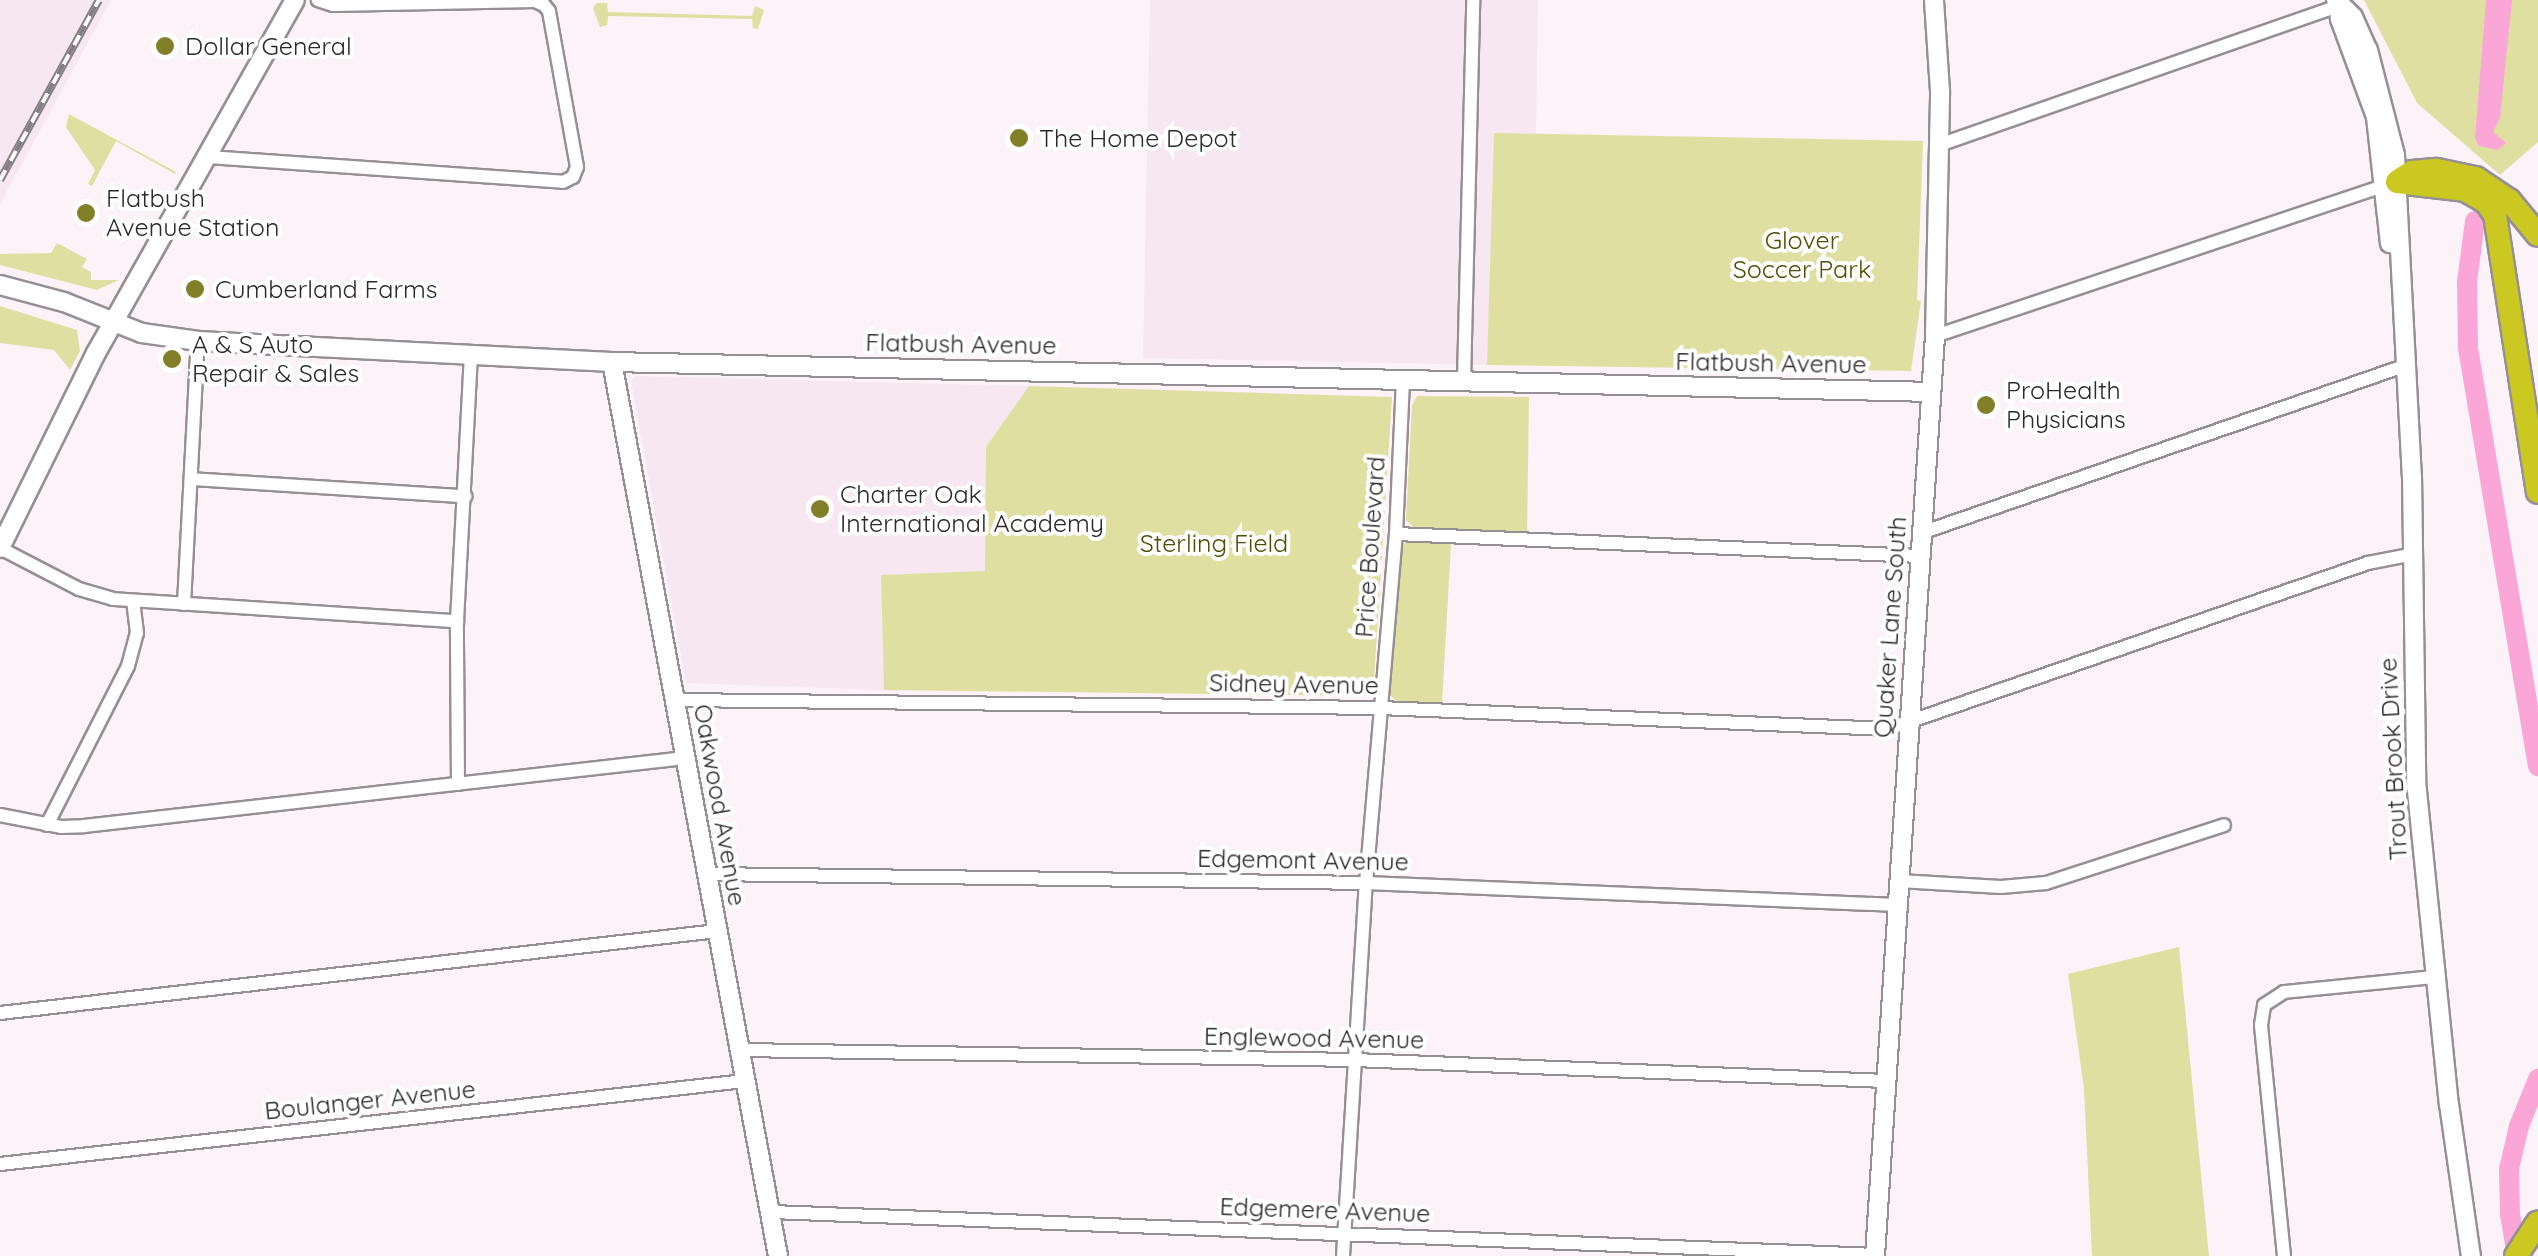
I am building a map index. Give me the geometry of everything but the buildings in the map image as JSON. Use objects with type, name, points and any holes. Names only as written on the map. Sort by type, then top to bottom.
[{"type":"highway","points":[[2391,183],[2426,170],[2476,178],[2508,200],[2538,235]]},
{"type":"highway","points":[[2391,183],[2465,190],[2482,199],[2496,215],[2538,492]]},
{"type":"highway","points":[[2516,1256],[2538,1222]]},
{"type":"main road","points":[[0,548],[96,353],[295,0]]},
{"type":"main road","name":"Quaker Lane South","points":[[1875,1256],[1935,336],[1940,56],[1934,0]]},
{"type":"main road","name":"Trout Brook Drive","points":[[2338,3],[2353,17],[2374,66],[2390,124],[2391,183],[2402,246],[2397,256],[2414,554],[2411,699],[2435,976],[2468,1255]]},
{"type":"main road","name":"Flatbush Avenue","points":[[0,285],[64,302],[114,325],[198,341],[612,362],[1930,392]]},
{"type":"main road","name":"Oakwood Avenue","points":[[612,362],[778,1256]]},
{"type":"street","points":[[208,157],[563,182],[573,177],[577,166],[549,11],[544,5],[535,1],[333,5],[318,0]]},
{"type":"street","points":[[1464,380],[1473,0]]},
{"type":"street","points":[[1939,145],[2338,3]]},
{"type":"street","points":[[1935,336],[2391,183]]},
{"type":"street","points":[[184,604],[198,341]]},
{"type":"street","points":[[458,784],[457,621],[472,355]]},
{"type":"street","points":[[1921,533],[2404,366]]},
{"type":"street","name":"Price Boulevard","points":[[1344,1256],[1366,882],[1396,534],[1403,379]]},
{"type":"street","points":[[191,479],[465,496]]},
{"type":"street","points":[[1396,534],[1920,556]]},
{"type":"street","points":[[0,548],[79,588],[132,601],[457,621]]},
{"type":"street","name":"Sidney Avenue","points":[[676,700],[1380,708],[1888,729],[2368,563],[2414,554]]},
{"type":"street","points":[[47,825],[128,666],[136,633],[132,601]]},
{"type":"street","points":[[0,815],[47,825],[84,826],[685,758]]},
{"type":"street","points":[[1899,881],[2001,887],[2046,884],[2224,825]]},
{"type":"street","name":"Edgemont Avenue","points":[[707,874],[1366,882],[1897,905]]},
{"type":"street","points":[[0,1013],[718,931]]},
{"type":"street","points":[[2284,1256],[2261,1025],[2264,1005],[2280,992],[2435,976]]},
{"type":"street","name":"Englewood Avenue","points":[[740,1050],[1354,1060],[1887,1081]]},
{"type":"street","name":"Boulanger Avenue","points":[[0,1164],[745,1080]]},
{"type":"street","name":"Edgemere Avenue","points":[[772,1212],[1875,1256]]},
{"type":"shaded area","points":[[0,0],[111,0],[0,204]]},
{"type":"shaded area","points":[[1150,0],[1538,0],[1536,134],[1494,134],[1487,365],[1143,358]]},
{"type":"shaded area","points":[[2486,0],[2512,0],[2500,118],[2493,132],[2506,143],[2498,150],[2479,146],[2475,138]]},
{"type":"shaded area","name":"Charter Oak International Academy","points":[[636,376],[1029,386],[986,447],[985,572],[881,575],[884,690],[686,683],[631,381]]},
{"type":"green space","points":[[2364,0],[2538,0],[2538,142],[2500,175],[2417,103]]},
{"type":"green space","points":[[597,3],[607,3],[608,12],[752,16],[755,6],[764,10],[758,29],[753,28],[752,19],[608,16],[607,25],[600,27],[593,8]]},
{"type":"green space","points":[[69,114],[175,174],[116,141],[92,186],[88,184],[95,170],[66,127]]},
{"type":"green space","name":"Glover Soccer Park","points":[[1494,133],[1923,141],[1917,300],[1921,301],[1911,371],[1487,365]]},
{"type":"green space","points":[[57,243],[87,259],[82,267],[91,272],[91,280],[119,280],[97,290],[0,265],[0,254],[51,253]]},
{"type":"green space","points":[[0,306],[77,330],[80,351],[70,370],[54,350],[0,343]]},
{"type":"green space","name":"Sterling Field","points":[[1029,386],[1392,397],[1373,696],[884,690],[881,575],[985,571],[986,447]]},
{"type":"green space","points":[[1417,396],[1529,397],[1527,533],[1413,527],[1406,520],[1412,405]]},
{"type":"green space","points":[[1406,542],[1451,543],[1442,704],[1397,702],[1387,692],[1398,548]]},
{"type":"green space","points":[[2179,947],[2209,1256],[2092,1256],[2084,1089],[2068,974]]},
{"type":"waterway","points":[[2475,221],[2467,282],[2468,348],[2538,766]]},
{"type":"waterway","points":[[2517,1256],[2510,1214],[2509,1169],[2519,1126],[2538,1079]]},
{"type":"railway","points":[[0,180],[99,0]]},
{"type":"place","name":"Dollar General","points":[[165,46]]},
{"type":"place","name":"The Home Depot","points":[[1019,138]]},
{"type":"place","name":"Flatbush Avenue Station","points":[[86,213]]},
{"type":"place","name":"Cumberland Farms","points":[[195,289]]},
{"type":"place","name":"A & S Auto Repair & Sales","points":[[172,359]]},
{"type":"place","name":"ProHealth Physicians","points":[[1986,405]]},
{"type":"place","name":"Charter Oak International Academy","points":[[820,509]]}]
